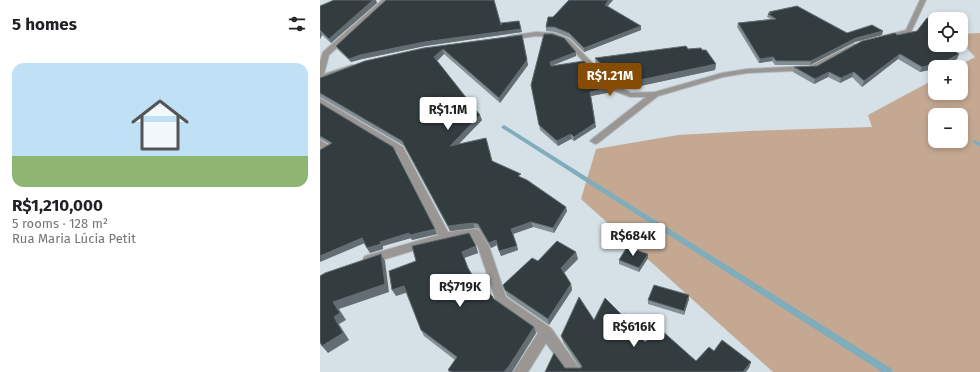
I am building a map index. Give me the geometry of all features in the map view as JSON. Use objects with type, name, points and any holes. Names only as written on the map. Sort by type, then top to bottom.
[{"type":"street","points":[[320,74],[326,54],[386,0]]},
{"type":"street","points":[[880,39],[909,31],[923,0]]},
{"type":"street","points":[[504,38],[536,34],[554,35],[567,40],[610,86],[630,94],[655,94],[722,75],[747,71],[812,68],[858,44],[865,42]]},
{"type":"street","points":[[320,51],[330,50]]},
{"type":"street","points":[[320,78],[358,65]]},
{"type":"street","points":[[596,141],[655,94]]},
{"type":"street","points":[[320,100],[400,149],[445,237]]},
{"type":"street","points":[[320,143],[328,148],[320,153]]},
{"type":"street","points":[[361,262],[445,237],[475,233],[483,246],[501,300],[546,332],[575,372]]},
{"type":"street","points":[[520,372],[546,332]]},
{"type":"shaded area","points":[[980,33],[980,372],[773,372],[581,199],[596,149],[678,135],[872,127],[868,115],[928,83],[928,100],[968,100],[968,61],[975,57],[968,50],[968,34]]},
{"type":"building","points":[[334,0],[373,0],[329,39],[320,30],[320,6]]},
{"type":"building","points":[[386,0],[494,0],[501,25],[501,23],[519,21],[521,29],[424,42],[360,55],[349,59],[336,46]]},
{"type":"building","points":[[569,0],[609,0],[605,5],[641,26],[584,48],[569,33],[554,27],[546,27],[548,17],[553,17]]},
{"type":"building","points":[[797,6],[847,33],[872,25],[883,31],[856,38],[811,61],[776,61],[773,57],[760,59],[738,23],[776,19],[768,14],[771,13],[769,12]]},
{"type":"building","points":[[928,18],[928,52],[956,52],[959,54],[948,60],[928,60],[928,66],[922,67],[900,54],[864,81],[854,72],[841,78],[829,72],[815,79],[794,67],[817,66],[862,41],[895,33],[897,35],[917,31]]},
{"type":"building","points":[[544,34],[552,34],[564,38],[576,52],[550,62],[551,66],[584,61],[606,85],[612,87],[590,92],[595,123],[574,137],[571,134],[557,141],[539,125],[531,85]]},
{"type":"building","points":[[522,35],[527,60],[499,98],[443,49],[434,57],[480,115],[450,146],[486,138],[492,161],[521,174],[518,176],[527,180],[566,207],[553,228],[531,222],[511,229],[517,246],[499,251],[496,240],[489,243],[478,224],[473,223],[448,226],[402,141],[320,93],[320,78],[365,61],[424,48]]},
{"type":"building","points":[[686,46],[688,49],[701,48],[702,50],[706,50],[716,64],[626,83],[614,76],[595,58]]},
{"type":"building","points":[[320,103],[393,147],[435,229],[410,235],[409,233],[380,242],[381,244],[367,248],[362,238],[320,256],[320,150],[332,143],[320,136]]},
{"type":"building","points":[[469,233],[476,246],[462,252],[468,268],[485,296],[488,293],[494,299],[534,327],[504,372],[452,372],[448,370],[457,357],[421,330],[404,286],[392,290],[389,271],[416,261],[412,246]]},
{"type":"building","points":[[557,241],[576,252],[561,268],[571,284],[548,319],[505,290],[503,285],[532,258],[538,261]]},
{"type":"building","points":[[627,247],[648,254],[639,268],[619,260]]},
{"type":"building","points":[[381,254],[385,284],[333,302],[340,313],[334,317],[343,333],[322,346],[320,342],[320,276]]},
{"type":"building","points":[[654,285],[689,295],[684,311],[648,300]]},
{"type":"building","points":[[579,297],[594,320],[605,298],[622,315],[625,314],[645,342],[660,329],[696,361],[709,347],[714,351],[722,340],[751,362],[743,372],[545,372],[554,353],[565,368],[581,368],[582,366],[561,336]]},
{"type":"waterway","points":[[504,127],[889,372]]},
{"type":"waterway","points":[[975,142],[980,145]]}]
